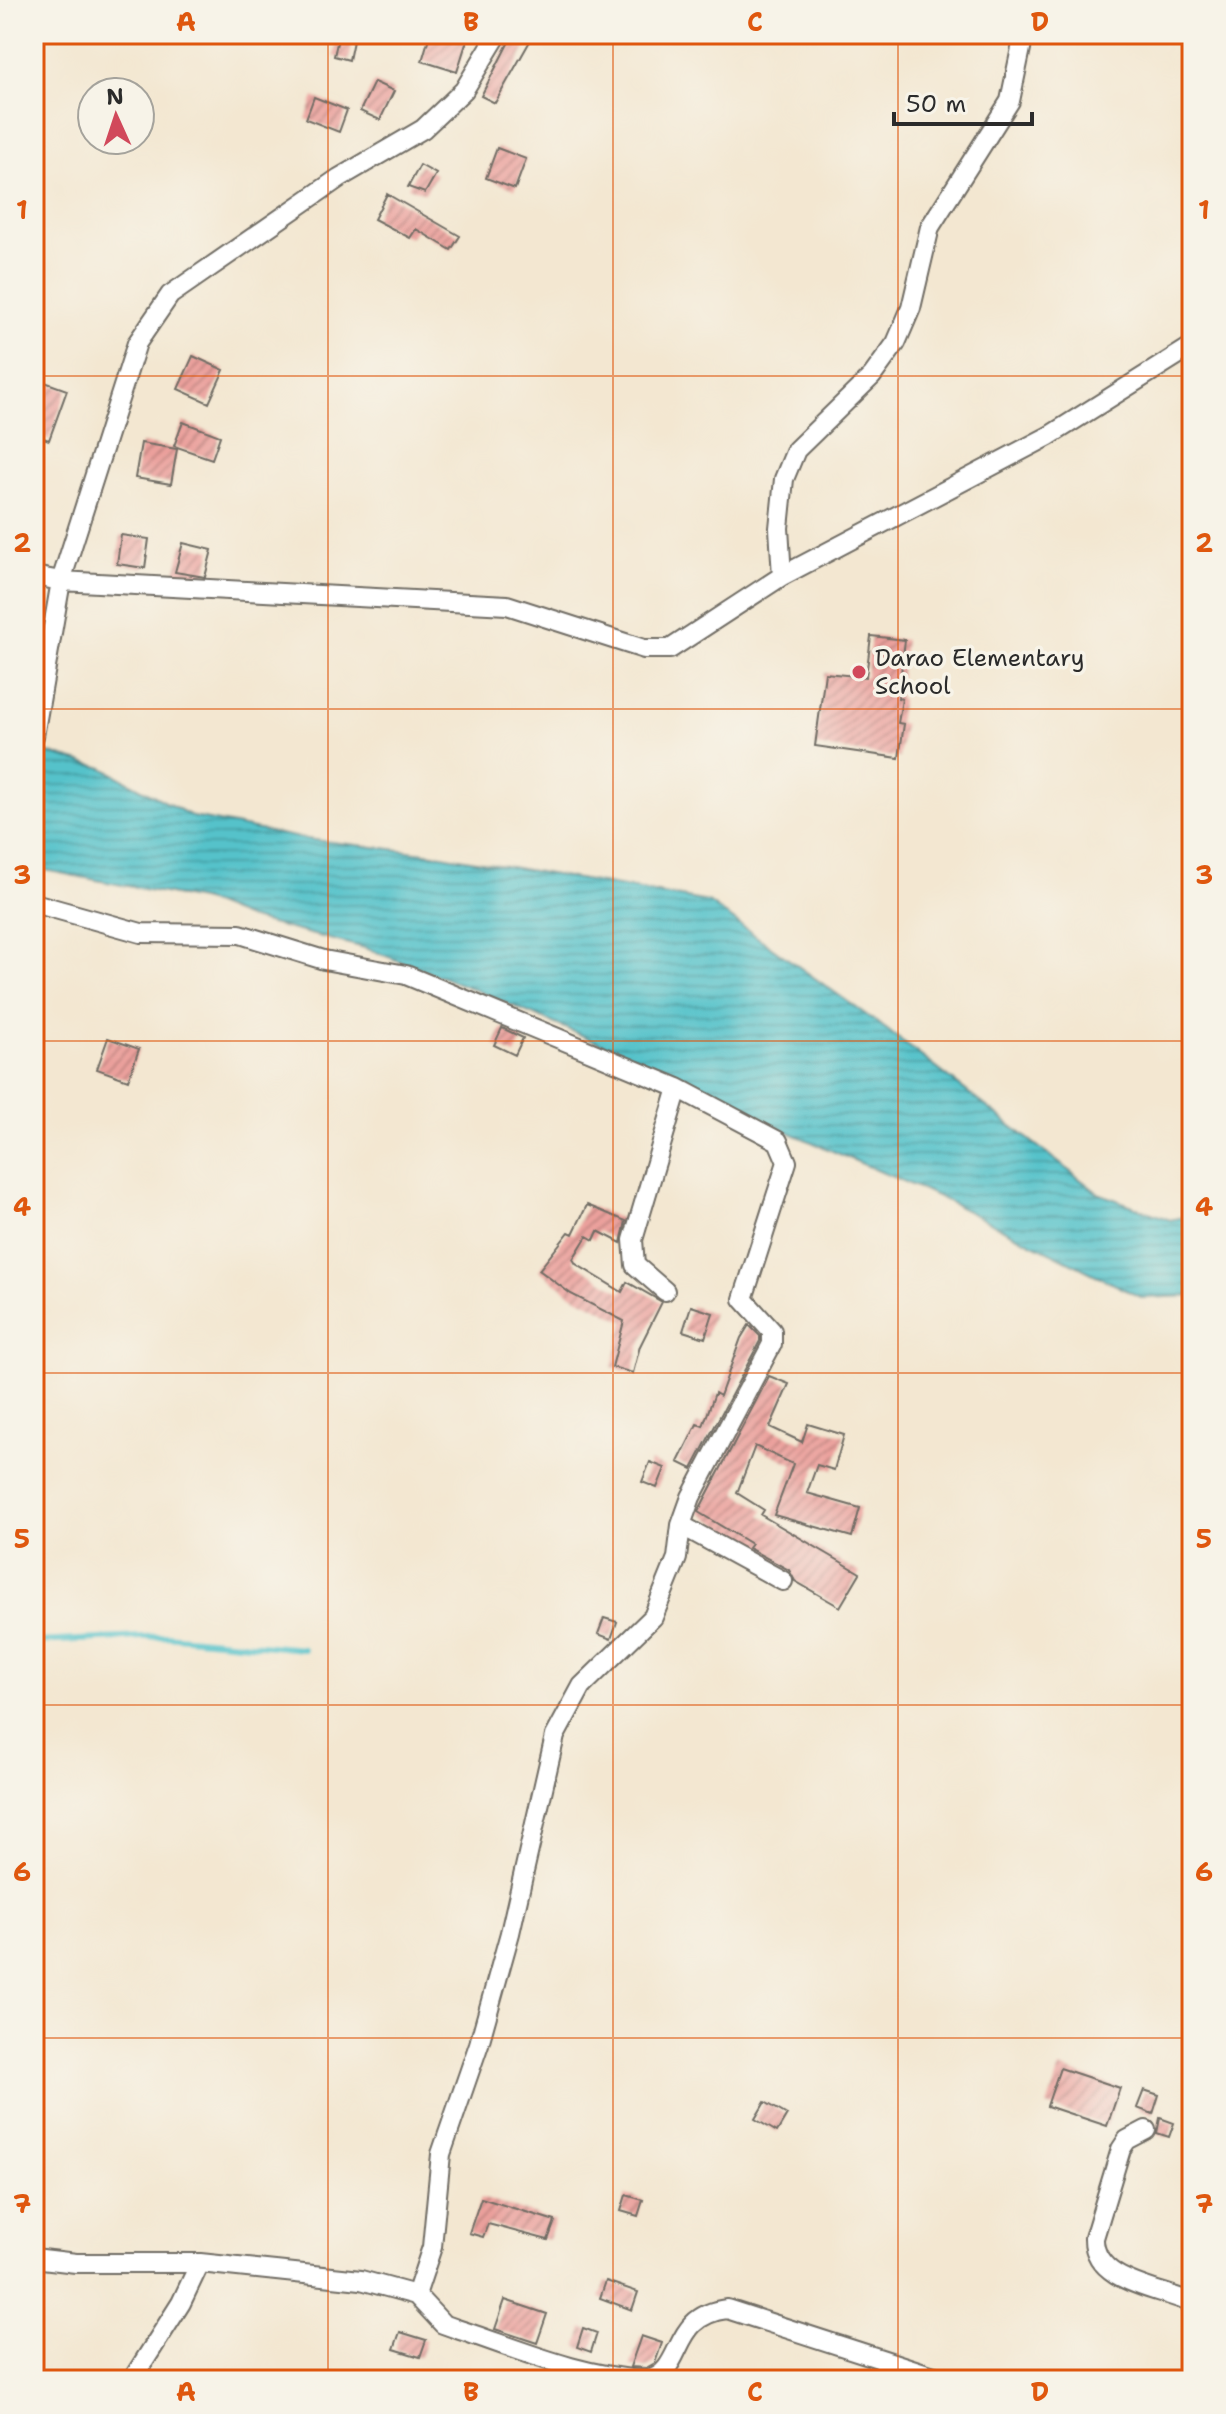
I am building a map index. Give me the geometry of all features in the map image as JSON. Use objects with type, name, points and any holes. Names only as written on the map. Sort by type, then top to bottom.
[{"type":"street","points":[[34,736],[61,581],[137,343],[170,295],[339,178],[423,129],[464,90],[498,34]]},
{"type":"street","points":[[782,576],[779,528],[784,479],[796,450],[872,376],[896,343],[911,308],[930,227],[1010,101],[1024,34]]},
{"type":"street","points":[[34,576],[61,581],[507,605],[656,651],[685,642],[708,622],[782,576],[1049,436],[1192,346]]},
{"type":"street","points":[[34,903],[141,933],[240,934],[324,960],[406,975],[678,1088],[778,1141],[787,1162],[743,1299],[772,1331],[772,1344],[691,1497],[681,1525],[677,1558],[653,1617],[582,1686],[555,1736],[510,1933],[479,2044],[441,2154],[432,2247],[416,2295]]},
{"type":"street","points":[[665,1291],[635,1265],[633,1240],[678,1088]]},
{"type":"street","points":[[681,1525],[783,1581]]},
{"type":"street","points":[[1146,2130],[1127,2140],[1121,2149],[1094,2238],[1094,2252],[1105,2268],[1192,2303]]},
{"type":"street","points":[[34,2258],[76,2263],[200,2263],[361,2280],[416,2295],[443,2324],[580,2370],[614,2378],[647,2380],[667,2366],[691,2323],[709,2312],[727,2309],[946,2380]]},
{"type":"street","points":[[132,2380],[181,2303],[200,2263]]},
{"type":"water","points":[[34,749],[103,768],[193,817],[305,839],[442,855],[708,902],[886,1029],[1098,1193],[1170,1220],[1192,1215],[1192,1296],[1142,1298],[937,1196],[777,1127],[654,1066],[471,988],[365,948],[247,918],[205,901],[34,868]]},
{"type":"building","points":[[339,34],[354,36],[349,60],[334,56]]},
{"type":"building","points":[[430,34],[469,34],[457,72],[422,61]]},
{"type":"building","points":[[513,34],[534,34],[495,103],[481,96]]},
{"type":"building","points":[[374,82],[394,91],[380,120],[360,111]]},
{"type":"building","points":[[314,97],[347,110],[339,132],[306,119]]},
{"type":"building","points":[[497,148],[526,159],[515,189],[486,178]]},
{"type":"building","points":[[420,165],[436,174],[425,193],[408,187]]},
{"type":"building","points":[[387,194],[460,236],[451,250],[416,229],[410,238],[374,219]]},
{"type":"building","points":[[193,356],[224,370],[209,403],[178,389]]},
{"type":"building","points":[[39,380],[67,390],[49,440],[34,435],[34,394]]},
{"type":"building","points":[[183,422],[220,436],[212,459],[174,446]]},
{"type":"building","points":[[141,443],[177,449],[171,484],[135,478]]},
{"type":"building","points":[[121,535],[149,539],[145,568],[117,564]]},
{"type":"building","points":[[183,543],[212,550],[205,577],[175,572]]},
{"type":"building","points":[[871,636],[905,640],[898,698],[902,699],[898,723],[904,724],[899,758],[815,746],[825,673],[866,677]]},
{"type":"building","points":[[502,1028],[523,1038],[515,1055],[494,1045]]},
{"type":"building","points":[[108,1038],[139,1049],[128,1080],[97,1069]]},
{"type":"building","points":[[587,1205],[626,1221],[621,1243],[598,1231],[594,1240],[587,1236],[573,1259],[576,1264],[622,1292],[627,1282],[662,1302],[640,1346],[633,1373],[612,1367],[624,1321],[571,1294],[539,1270],[569,1232],[573,1234]]},
{"type":"building","points":[[691,1306],[713,1313],[705,1338],[683,1331]]},
{"type":"building","points":[[749,1325],[760,1336],[760,1341],[692,1469],[678,1462],[697,1424],[703,1426],[715,1393],[720,1396],[741,1338]]},
{"type":"building","points":[[769,1376],[789,1384],[770,1427],[802,1442],[808,1424],[844,1435],[834,1470],[817,1465],[807,1493],[860,1508],[852,1537],[774,1515],[793,1464],[755,1446],[737,1493],[764,1510],[761,1515],[860,1573],[840,1607],[795,1581],[789,1570],[748,1548],[751,1544],[698,1512]]},
{"type":"building","points":[[650,1462],[665,1468],[657,1488],[642,1482]]},
{"type":"building","points":[[604,1618],[617,1622],[611,1639],[598,1634]]},
{"type":"building","points":[[1060,2068],[1120,2088],[1107,2126],[1047,2106]]},
{"type":"building","points":[[1144,2090],[1159,2095],[1153,2114],[1137,2108]]},
{"type":"building","points":[[765,2102],[787,2115],[777,2132],[755,2119]]},
{"type":"building","points":[[1160,2118],[1174,2123],[1169,2137],[1157,2133]]},
{"type":"building","points":[[626,2195],[643,2200],[638,2216],[621,2211]]},
{"type":"building","points":[[481,2198],[555,2221],[548,2240],[488,2224],[483,2237],[469,2233]]},
{"type":"building","points":[[606,2281],[638,2292],[632,2310],[600,2298]]},
{"type":"building","points":[[505,2300],[547,2314],[537,2343],[495,2329]]},
{"type":"building","points":[[583,2328],[597,2333],[591,2352],[577,2347]]},
{"type":"building","points":[[400,2332],[426,2340],[420,2357],[394,2349]]},
{"type":"building","points":[[641,2336],[662,2343],[655,2363],[646,2368],[630,2367]]},
{"type":"waterway","points":[[34,1642],[166,1636],[303,1649]]},
{"type":"place","name":"Darao Elementary School","points":[[859,672]]}]
